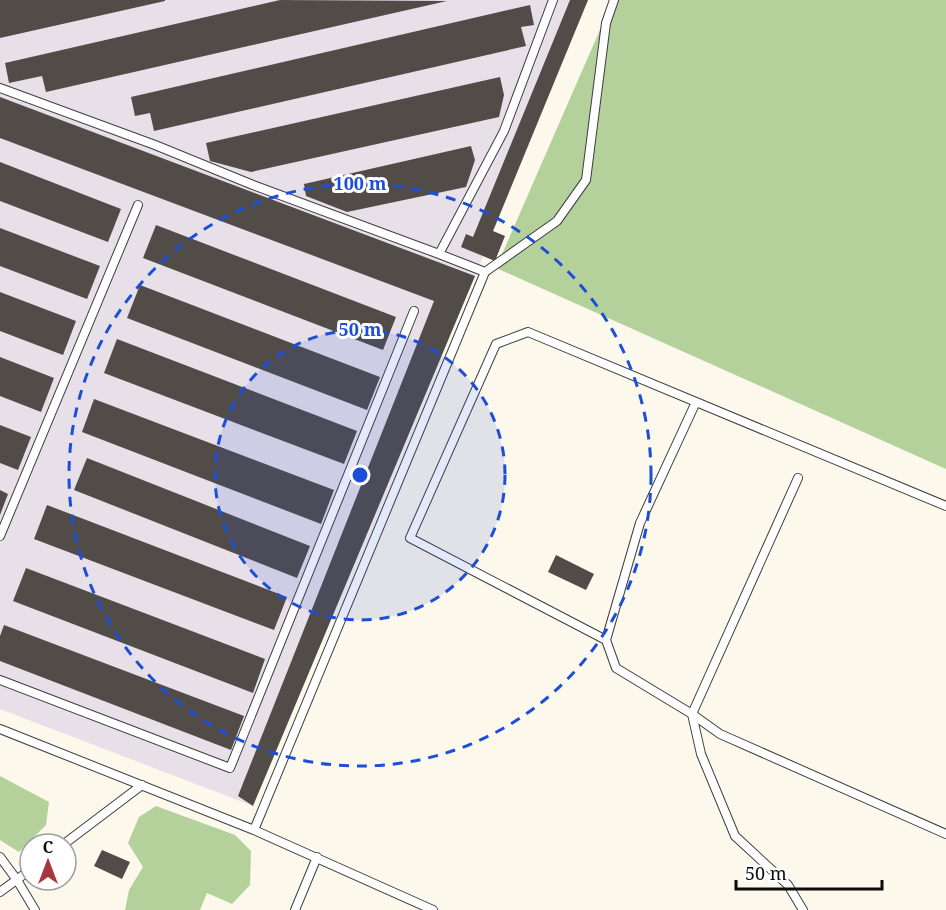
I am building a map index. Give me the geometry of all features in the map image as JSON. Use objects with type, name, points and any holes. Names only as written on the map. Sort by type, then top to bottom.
[{"type":"lane","points":[[439,254],[504,131],[553,0]]},
{"type":"lane","points":[[254,830],[485,272],[557,221],[586,180],[606,23],[614,0]]},
{"type":"lane","points":[[0,88],[155,144],[253,185],[485,272]]},
{"type":"lane","points":[[0,536],[138,205]]},
{"type":"lane","points":[[0,680],[230,768],[414,311]]},
{"type":"lane","points":[[606,640],[410,538],[496,344],[528,332],[946,506]]},
{"type":"lane","points":[[696,402],[640,523],[606,640],[616,668],[692,714],[720,734],[946,834]]},
{"type":"lane","points":[[798,478],[692,714],[701,754],[735,836],[788,885],[803,910]]},
{"type":"lane","points":[[0,729],[254,830],[433,910]]},
{"type":"lane","points":[[78,833],[142,785]]},
{"type":"lane","points":[[0,857],[35,910]]},
{"type":"lane","points":[[296,910],[317,857]]},
{"type":"lane","points":[[0,892],[17,880]]},
{"type":"shaded area","points":[[0,0],[588,0],[253,806],[0,709]]},
{"type":"green space","points":[[613,0],[946,0],[946,469],[496,268]]},
{"type":"green space","points":[[0,776],[49,802],[46,825],[39,832],[18,832],[18,851],[0,840]]},
{"type":"green space","points":[[156,806],[235,835],[251,851],[250,885],[232,904],[207,893],[200,910],[125,910],[129,890],[143,867],[128,843],[139,817]]},
{"type":"building","points":[[0,0],[165,0],[165,1],[0,38]]},
{"type":"building","points":[[280,0],[447,1],[46,92],[42,76],[9,83],[5,63]]},
{"type":"building","points":[[570,0],[588,0],[493,231],[505,236],[495,261],[461,247],[466,234],[473,237]]},
{"type":"building","points":[[530,5],[534,25],[521,27],[526,46],[154,131],[150,113],[135,116],[131,97]]},
{"type":"building","points":[[500,77],[504,95],[499,117],[251,172],[210,161],[206,143]]},
{"type":"building","points":[[0,97],[475,276],[253,806],[238,796],[434,301],[0,138]]},
{"type":"building","points":[[471,146],[475,160],[466,187],[347,212],[306,196],[304,184]]},
{"type":"building","points":[[0,162],[121,209],[108,242],[0,201]]},
{"type":"building","points":[[156,225],[396,317],[383,350],[143,258]]},
{"type":"building","points":[[0,228],[100,266],[87,299],[0,266]]},
{"type":"building","points":[[140,285],[380,377],[367,410],[127,318]]},
{"type":"building","points":[[0,292],[76,321],[63,355],[0,331]]},
{"type":"building","points":[[117,339],[357,431],[344,464],[104,373]]},
{"type":"building","points":[[0,357],[54,378],[41,412],[0,396]]},
{"type":"building","points":[[94,399],[334,490],[321,524],[82,432]]},
{"type":"building","points":[[0,425],[31,437],[18,470],[0,463]]},
{"type":"building","points":[[87,458],[310,546],[297,578],[74,490]]},
{"type":"building","points":[[0,490],[8,494],[0,515]]},
{"type":"building","points":[[47,505],[287,597],[274,630],[34,539]]},
{"type":"building","points":[[556,555],[594,574],[586,590],[548,572]]},
{"type":"building","points":[[26,568],[265,659],[253,693],[13,601]]},
{"type":"building","points":[[4,625],[244,716],[231,750],[0,661],[0,636]]},
{"type":"building","points":[[102,850],[130,862],[122,879],[94,866]]}]
